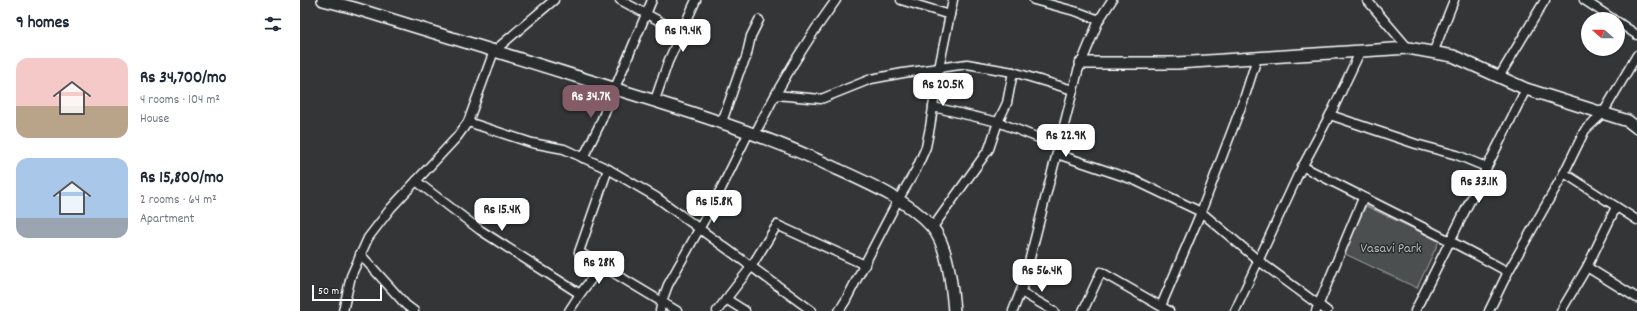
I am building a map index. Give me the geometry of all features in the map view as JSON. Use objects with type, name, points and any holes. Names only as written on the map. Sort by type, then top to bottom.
[{"type":"main road","points":[[323,0],[354,8],[722,122],[800,151],[856,178],[898,200],[921,216],[933,227],[948,264],[954,311]]},
{"type":"main road","points":[[1081,63],[1177,63],[1408,48],[1453,56],[1526,89],[1628,121],[1637,128]]},
{"type":"street","points":[[343,311],[349,282],[368,238],[391,208],[457,137],[468,122],[494,51],[554,0]]},
{"type":"street","points":[[620,0],[682,33]]},
{"type":"street","points":[[583,158],[599,126],[652,0]]},
{"type":"street","points":[[654,100],[668,62],[696,0]]},
{"type":"street","points":[[660,311],[668,285],[752,133],[814,30],[836,0]]},
{"type":"street","points":[[901,0],[950,15]]},
{"type":"street","points":[[839,311],[898,200],[916,170],[926,147],[939,68],[953,0]]},
{"type":"street","points":[[1034,0],[1078,12],[1099,20]]},
{"type":"street","points":[[1014,311],[1021,292],[1081,63],[1099,20],[1112,0]]},
{"type":"street","points":[[1367,0],[1408,48]]},
{"type":"street","points":[[1433,53],[1454,0]]},
{"type":"street","points":[[1499,77],[1545,0]]},
{"type":"street","points":[[1584,0],[1602,12]]},
{"type":"street","points":[[722,122],[739,73],[746,58],[751,36],[759,20]]},
{"type":"street","points":[[1625,27],[1637,35]]},
{"type":"street","points":[[1235,311],[1302,166],[1330,115],[1360,52]]},
{"type":"street","points":[[1489,311],[1508,272],[1564,174],[1585,130],[1603,113],[1637,55]]},
{"type":"street","points":[[1160,306],[1201,212],[1244,99],[1256,58]]},
{"type":"street","points":[[776,95],[821,100],[871,79],[966,64],[1013,72],[1073,90]]},
{"type":"street","points":[[933,227],[989,150],[998,122],[1007,103],[1013,72]]},
{"type":"street","points":[[1415,311],[1526,89]]},
{"type":"street","points":[[933,107],[998,122],[1058,150],[1134,180],[1201,212],[1317,308],[1327,311]]},
{"type":"street","points":[[1330,115],[1416,144],[1457,155],[1486,167]]},
{"type":"street","points":[[468,122],[532,143],[564,149],[608,169],[656,197],[812,311]]},
{"type":"street","points":[[1302,166],[1363,198],[1450,240],[1508,272]]},
{"type":"street","points":[[608,169],[579,252],[677,311]]},
{"type":"street","points":[[1564,174],[1637,220]]},
{"type":"street","points":[[416,181],[480,230],[580,294]]},
{"type":"street","points":[[1317,308],[1363,198]]},
{"type":"street","points":[[1561,311],[1587,267],[1616,207]]},
{"type":"street","points":[[717,311],[751,267],[777,224],[865,264]]},
{"type":"street","points":[[360,254],[405,308],[414,311]]},
{"type":"street","points":[[569,311],[602,265]]},
{"type":"street","points":[[1587,267],[1637,298]]},
{"type":"street","points":[[1083,311],[1101,272],[1169,311]]},
{"type":"street","points":[[1021,292],[1054,311]]},
{"type":"street","points":[[726,299],[745,311]]},
{"type":"green space","name":"Vasavi Park","points":[[1366,206],[1439,241],[1417,288],[1343,253]]}]
